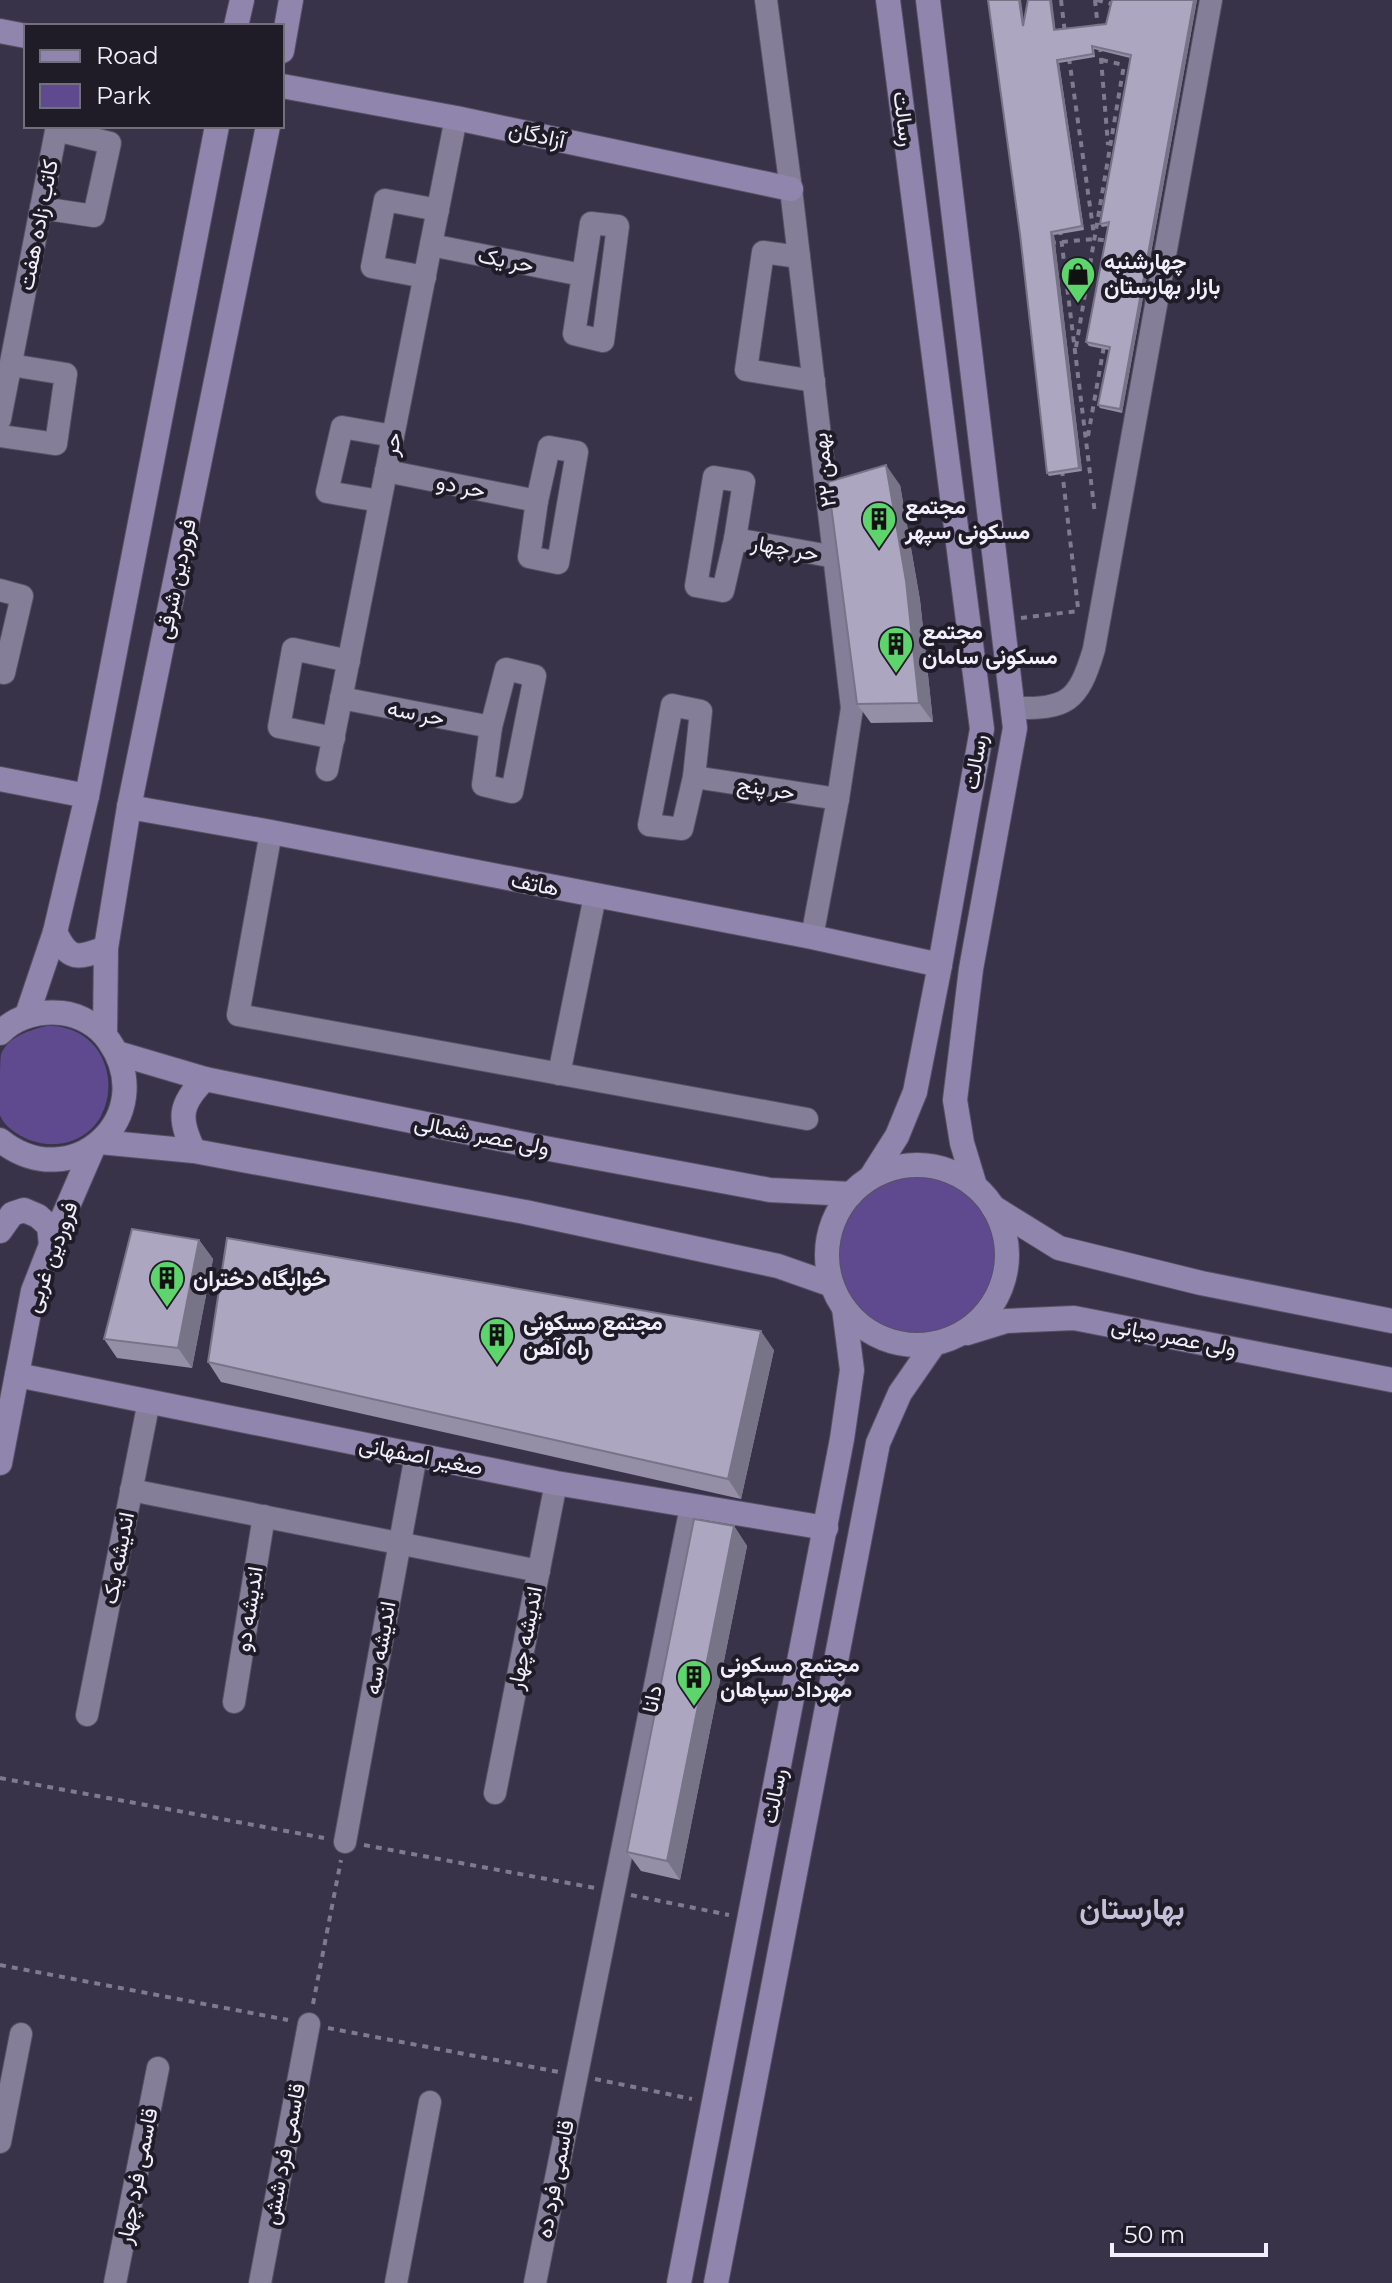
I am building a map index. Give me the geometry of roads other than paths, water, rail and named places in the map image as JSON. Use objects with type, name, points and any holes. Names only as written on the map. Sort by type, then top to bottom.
[{"type":"street","points":[[236,24],[242,0]]},
{"type":"street","points":[[284,40],[291,0]]},
{"type":"street","name":"۲۲ بهمن","points":[[766,0],[852,708],[812,937]]},
{"type":"street","name":"رسالت","points":[[871,1177],[897,1136],[915,1092],[982,729],[888,0]]},
{"type":"street","name":"رسالت","points":[[928,0],[1015,728],[971,969],[955,1100],[962,1143],[975,1186]]},
{"type":"street","points":[[1012,708],[1048,708],[1071,699],[1087,674],[1211,0]]},
{"type":"street","points":[[0,31],[24,36]]},
{"type":"street","name":"آزادگان","points":[[284,86],[456,118],[791,189]]},
{"type":"street","name":"حر","points":[[327,770],[456,118]]},
{"type":"street","points":[[41,208],[94,216],[110,143],[57,128]]},
{"type":"street","name":"کاتب زاده هفت","points":[[0,419],[57,128]]},
{"type":"street","name":"فروردین شرقی","points":[[9,1024],[55,932],[87,796],[217,128]]},
{"type":"street","name":"فروردین شرقی","points":[[111,1044],[106,948],[129,807],[268,128]]},
{"type":"street","points":[[425,277],[372,267],[385,200],[438,210]]},
{"type":"street","points":[[591,223],[618,226],[603,341],[574,334],[582,275],[591,223]]},
{"type":"street","name":"حر یک","points":[[431,245],[582,275]]},
{"type":"street","points":[[799,257],[763,252],[746,370],[814,381]]},
{"type":"street","points":[[0,436],[56,444],[66,374],[11,365]]},
{"type":"street","points":[[380,501],[327,492],[342,427],[393,436]]},
{"type":"street","points":[[549,447],[577,452],[558,563],[529,557],[537,501],[549,447]]},
{"type":"street","name":"حر دو","points":[[386,471],[537,501]]},
{"type":"street","points":[[714,477],[744,482],[735,539],[723,591],[696,586],[714,477]]},
{"type":"street","name":"حر چهار","points":[[735,539],[835,557]]},
{"type":"street","points":[[0,590],[22,596],[4,673],[0,672]]},
{"type":"street","points":[[334,738],[279,727],[293,649],[349,661]]},
{"type":"street","points":[[506,669],[535,676],[512,792],[483,785],[491,727],[506,669]]},
{"type":"street","name":"حر سه","points":[[341,698],[491,727]]},
{"type":"street","points":[[672,705],[701,711],[694,777],[682,829],[649,825],[672,705]]},
{"type":"street","name":"حر پنج","points":[[694,777],[838,799]]},
{"type":"street","points":[[0,779],[87,796]]},
{"type":"street","name":"هاتف","points":[[129,807],[812,937],[940,965]]},
{"type":"street","points":[[271,832],[238,1015],[807,1119]]},
{"type":"street","points":[[559,1074],[595,896]]},
{"type":"street","points":[[55,932],[63,950],[72,955],[86,955],[106,948]]},
{"type":"street","name":"ولی عصر شمالی","points":[[9,1024],[48,1012],[69,1014],[89,1022],[111,1044],[205,1079],[770,1190],[851,1194]]},
{"type":"street","name":"فروردین غربی","points":[[0,1463],[33,1291],[96,1145],[109,1133],[120,1115],[125,1094],[124,1073],[111,1044]]},
{"type":"street","points":[[194,1151],[184,1133],[183,1112],[190,1093],[205,1079]]},
{"type":"street","points":[[0,1140],[13,1151],[33,1159],[54,1161],[74,1157],[96,1145],[194,1151],[525,1212],[778,1266],[832,1285]]},
{"type":"street","points":[[924,1165],[951,1172],[975,1186],[993,1207],[1005,1235],[1006,1250],[1006,1265],[998,1294],[981,1318],[957,1336],[934,1344],[908,1345],[884,1339],[862,1327],[844,1308],[832,1285],[827,1253],[834,1221],[851,1194],[871,1177],[897,1167],[924,1165]]},
{"type":"street","points":[[993,1207],[1059,1248],[1201,1283],[1392,1321]]},
{"type":"street","points":[[0,1231],[12,1214],[24,1210],[38,1216],[49,1226],[51,1245]]},
{"type":"street","name":"رسالت","points":[[679,2283],[826,1528],[852,1370],[844,1308]]},
{"type":"street","name":"ولی عصر میانی","points":[[957,1336],[1006,1321],[1074,1318],[1392,1380]]},
{"type":"street","name":"رسالت","points":[[716,2283],[878,1443],[900,1393],[934,1344]]},
{"type":"street","name":"صغیر اصفهانی","points":[[17,1375],[556,1483],[826,1528]]},
{"type":"street","name":"اندیشه یک","points":[[87,1715],[149,1401]]},
{"type":"street","name":"اندیشه سه","points":[[345,1842],[416,1455]]},
{"type":"street","name":"اندیشه چهار","points":[[495,1793],[556,1483]]},
{"type":"street","points":[[131,1490],[539,1571]]},
{"type":"street","name":"دانا","points":[[576,2075],[691,1507]]},
{"type":"street","name":"اندیشه دو","points":[[234,1702],[264,1516]]},
{"type":"street","name":"قاسمی فرد شش","points":[[260,2283],[309,2024]]},
{"type":"street","points":[[0,2142],[21,2034]]},
{"type":"street","name":"قاسمی فرد چهار","points":[[115,2283],[158,2068]]},
{"type":"street","name":"قاسمی فرد ده","points":[[535,2283],[576,2075]]},
{"type":"street","points":[[396,2283],[430,2102]]},
{"type":"place","name":"چهارشنبه بازار بهارستان","points":[[1078,305]]},
{"type":"place","name":"مجتمع مسکونی سپهر","points":[[879,550]]},
{"type":"place","name":"مجتمع مسکونی سامان","points":[[896,675]]},
{"type":"place","name":"خوابگاه دختران","points":[[167,1309]]},
{"type":"place","name":"مجتمع مسکونی راه آهن","points":[[497,1366]]},
{"type":"place","name":"مجتمع مسکونی مهرداد سپاهان","points":[[694,1708]]},
{"type":"district","name":"بهارستان","points":[[1132,1908]]}]
